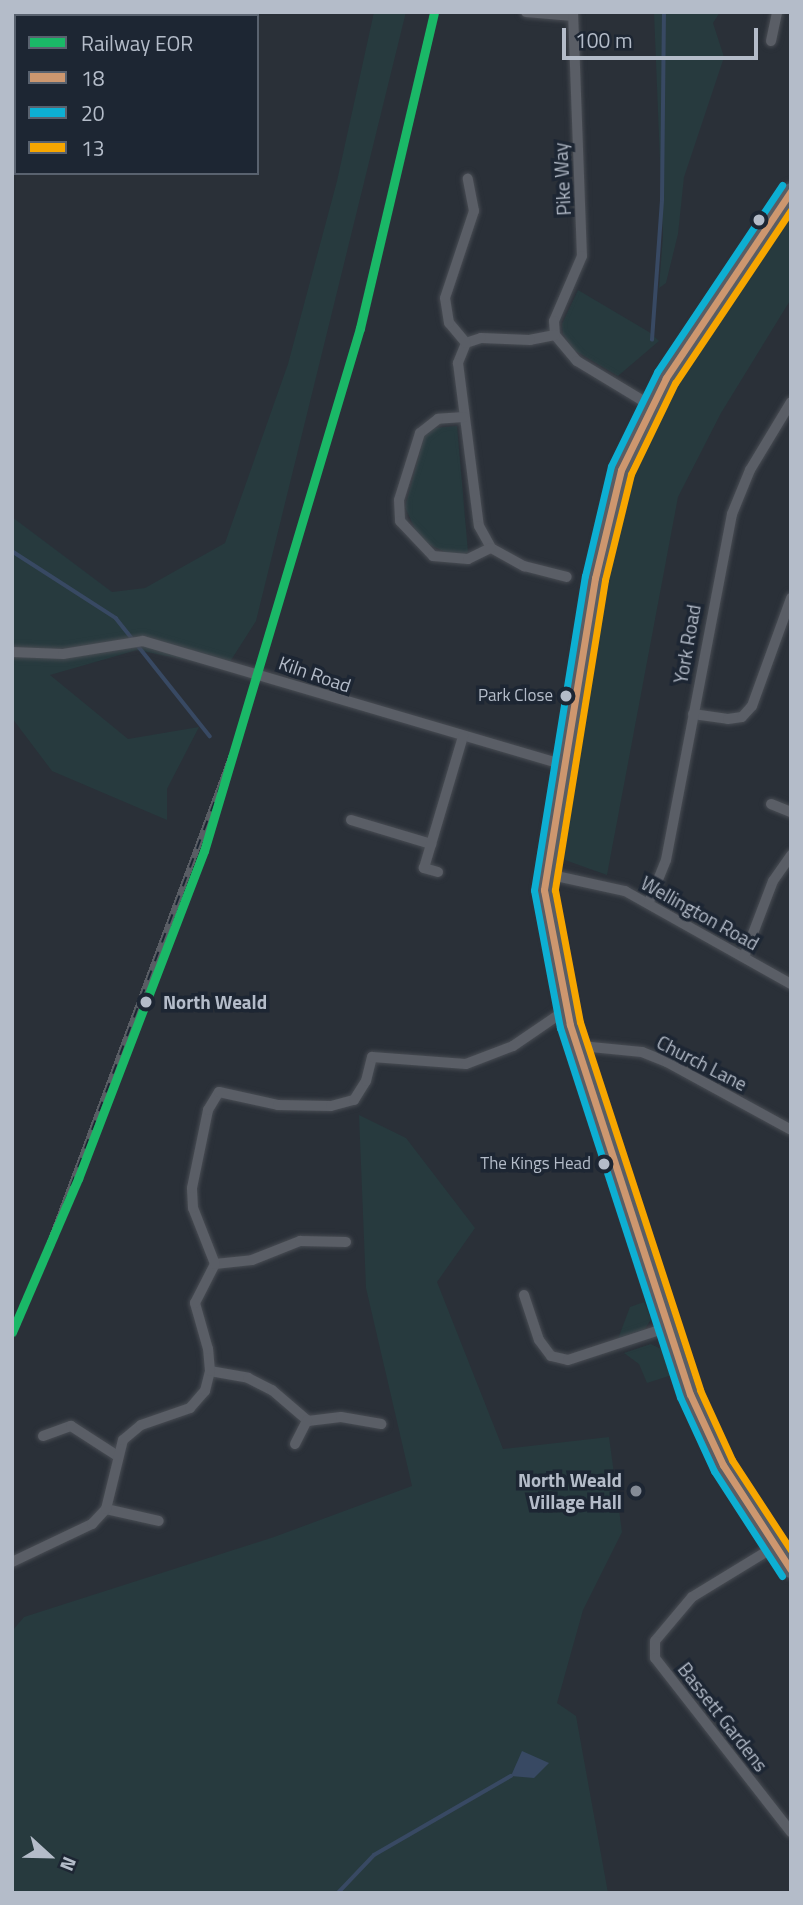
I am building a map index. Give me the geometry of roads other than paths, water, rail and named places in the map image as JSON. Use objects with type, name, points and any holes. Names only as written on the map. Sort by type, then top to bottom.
[{"type":"main road","points":[[791,191],[650,405],[621,470],[604,532],[562,764],[547,874],[546,917],[566,1009],[690,1394],[711,1441],[774,1547],[791,1570]]},
{"type":"street","name":"Pike Way","points":[[526,12],[573,14],[582,256],[554,321],[555,335]]},
{"type":"street","points":[[771,41],[777,12]]},
{"type":"street","points":[[466,343],[449,323],[445,298],[474,211],[468,179]]},
{"type":"street","points":[[567,577],[524,566],[491,548],[479,526],[458,363],[466,343],[481,338],[530,340],[555,335],[577,361],[650,405]]},
{"type":"street","name":"York Road","points":[[649,902],[666,860],[732,514],[750,470],[791,402]]},
{"type":"street","points":[[464,417],[438,419],[420,433],[400,500],[400,521],[433,556],[468,559],[491,548]]},
{"type":"street","points":[[693,714],[728,719],[742,717],[752,706],[788,620],[791,598]]},
{"type":"street","name":"Kiln Road","points":[[12,652],[63,654],[143,641],[226,662],[562,764]]},
{"type":"street","points":[[438,872],[424,868],[463,736]]},
{"type":"street","points":[[771,804],[791,812]]},
{"type":"street","points":[[351,820],[431,844]]},
{"type":"street","points":[[744,957],[773,881],[791,855]]},
{"type":"street","name":"Wellington Road","points":[[547,874],[609,885],[649,902],[791,984]]},
{"type":"street","points":[[12,1562],[47,1542],[69,1537],[106,1509],[116,1455],[123,1440],[141,1425],[190,1408],[205,1391],[210,1371],[195,1303],[215,1264],[193,1208],[192,1188],[208,1110],[219,1092],[278,1105],[331,1106],[354,1100],[366,1081],[372,1057],[466,1064],[513,1046],[566,1009]]},
{"type":"street","name":"Church Lane","points":[[591,1048],[642,1052],[667,1062],[791,1130]]},
{"type":"street","points":[[215,1264],[252,1260],[300,1241],[346,1242]]},
{"type":"street","points":[[524,1295],[539,1340],[551,1356],[560,1358],[580,1357],[669,1327]]},
{"type":"street","points":[[210,1371],[248,1378],[272,1390],[307,1420],[341,1417],[380,1424]]},
{"type":"street","points":[[295,1444],[307,1420]]},
{"type":"street","points":[[43,1436],[71,1426],[116,1455]]},
{"type":"street","points":[[106,1509],[159,1521]]},
{"type":"street","name":"Bassett Gardens","points":[[774,1547],[692,1597],[655,1641],[655,1658],[791,1832]]},
{"type":"water","points":[[522,1751],[549,1763],[534,1778],[511,1776]]},
{"type":"waterway","points":[[652,340],[662,200],[664,12]]},
{"type":"waterway","points":[[12,551],[116,618],[210,736]]},
{"type":"waterway","points":[[338,1893],[374,1855],[511,1776]]},
{"type":"railway","points":[[43,1261],[236,744]]},
{"type":"rail line","name":"EOR","points":[[12,1332],[78,1179],[204,851],[360,328],[434,12]]},
{"type":"place","name":"Park Close","points":[[566,696]]},
{"type":"place","name":"North Weald","points":[[146,1002]]},
{"type":"place","name":"The Kings Head","points":[[604,1164]]},
{"type":"place","name":"North Weald Village Hall","points":[[636,1491]]}]
